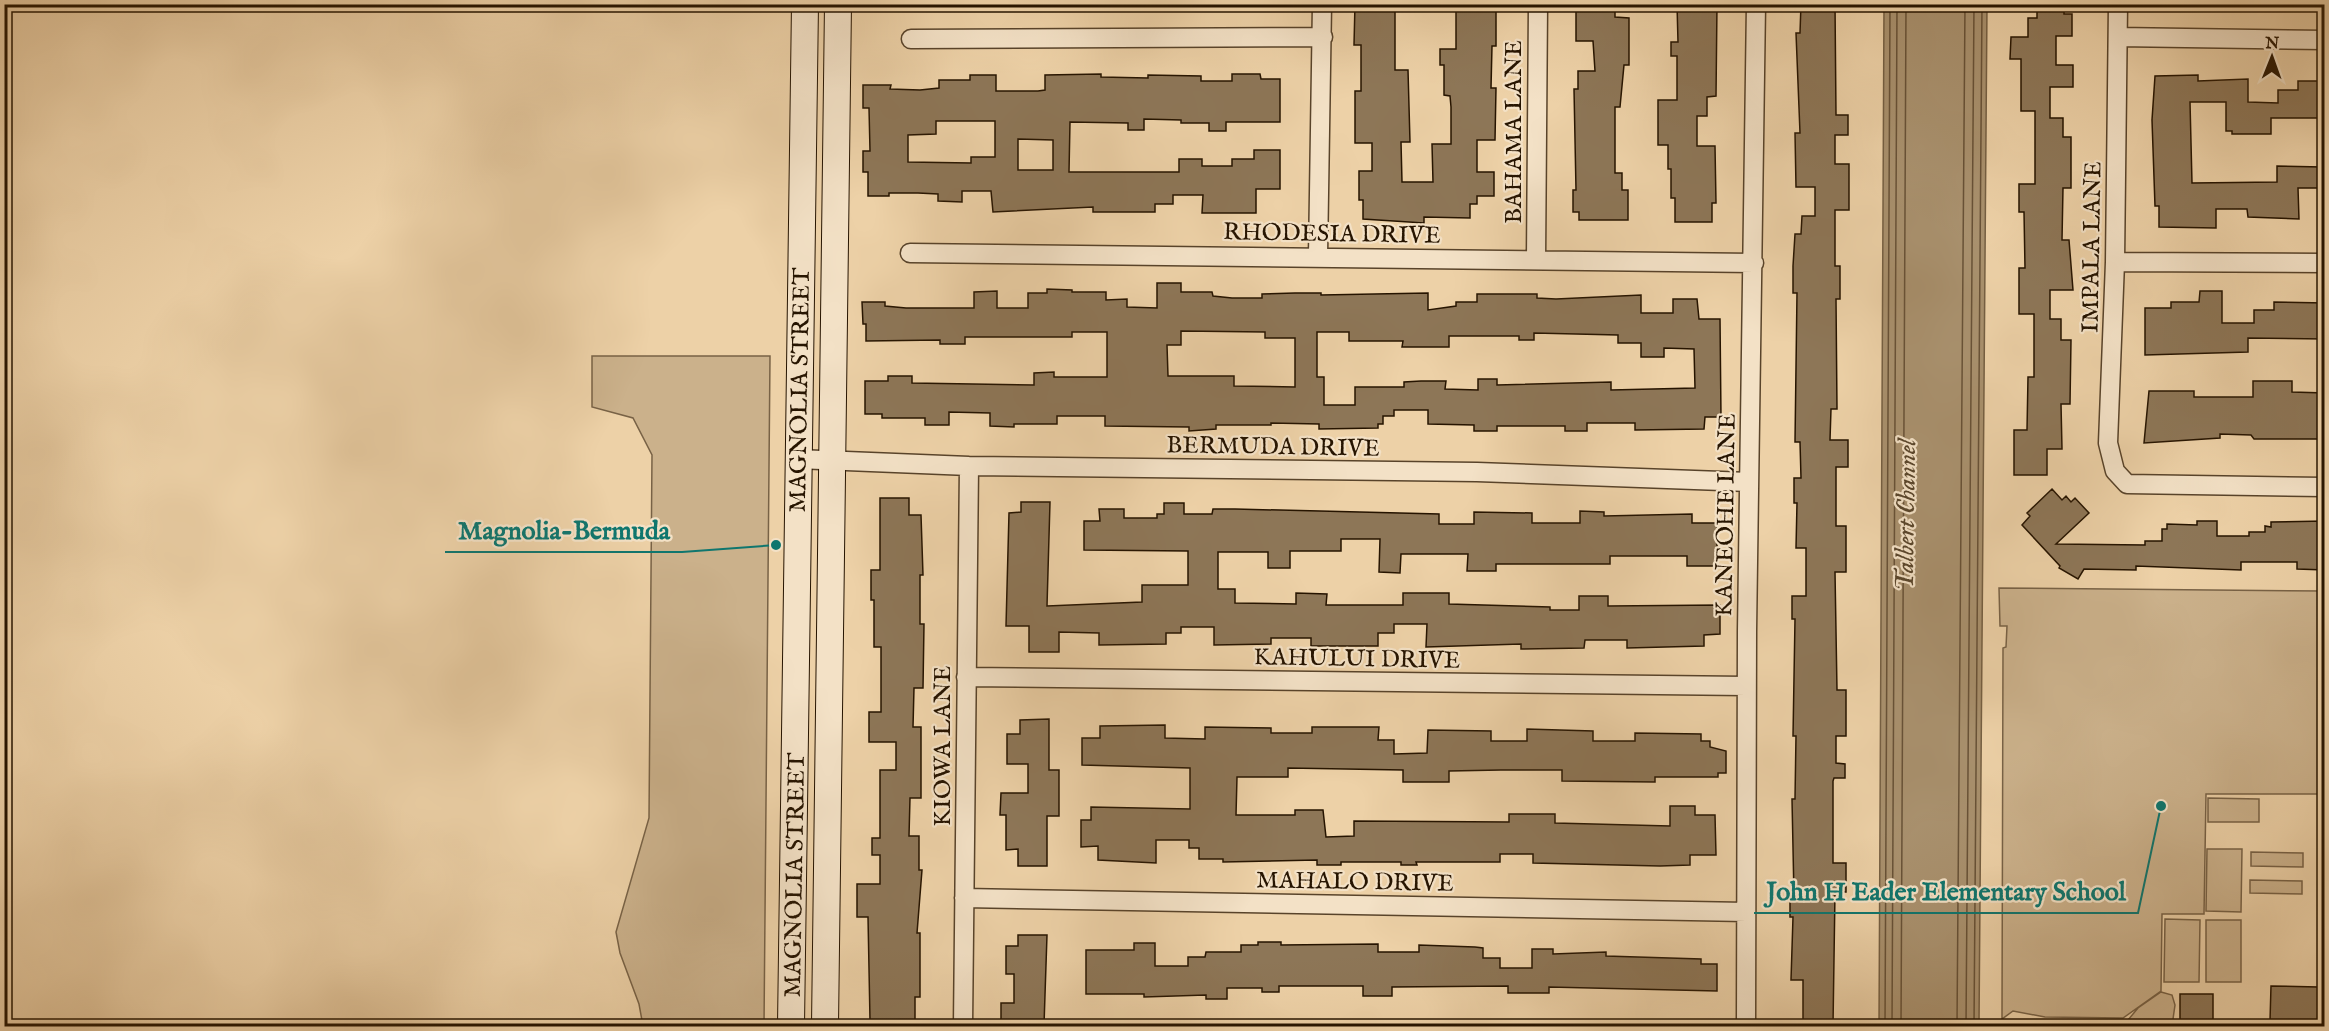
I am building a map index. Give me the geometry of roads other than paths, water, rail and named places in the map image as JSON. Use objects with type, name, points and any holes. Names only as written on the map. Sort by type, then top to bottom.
[{"type":"main road","name":"MAGNOLIA STREET","points":[[791,1026],[805,4]]},
{"type":"main road","name":"MAGNOLIA STREET","points":[[825,1026],[838,4]]},
{"type":"street","points":[[1318,256],[1322,4]]},
{"type":"street","name":"BAHAMA LANE","points":[[1536,260],[1538,4]]},
{"type":"street","name":"KANEOHE LANE","points":[[1746,1026],[1746,686],[1756,4]]},
{"type":"street","name":"IMPALA LANE","points":[[2118,4],[2115,262],[2108,443],[2115,471],[2127,484],[2325,487]]},
{"type":"street","points":[[912,39],[1323,38]]},
{"type":"street","points":[[2118,38],[2325,40]]},
{"type":"street","name":"RHODESIA DRIVE","points":[[910,253],[1318,256],[1754,263]]},
{"type":"street","points":[[2115,262],[2325,263]]},
{"type":"street","name":"BERMUDA DRIVE","points":[[797,459],[969,466],[1477,472],[1749,482]]},
{"type":"street","name":"KIOWA LANE","points":[[963,1026],[969,466]]},
{"type":"street","name":"KAHULUI DRIVE","points":[[966,677],[1746,686]]},
{"type":"street","name":"MAHALO DRIVE","points":[[964,898],[1746,912]]},
{"type":"water","name":"Talbert Channel","points":[[1884,5],[1987,5],[1979,1026],[1879,1026]]},
{"type":"place","name":"Magnolia-Bermuda","points":[[776,545]]},
{"type":"place","name":"John H Eader Elementary School","points":[[2161,806]]}]
